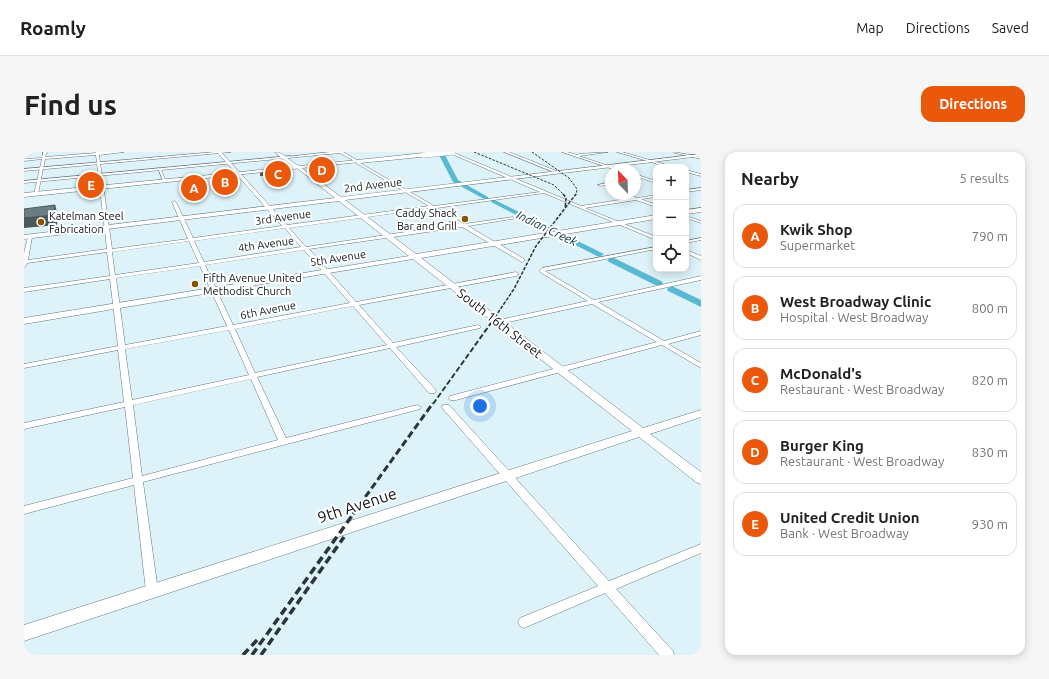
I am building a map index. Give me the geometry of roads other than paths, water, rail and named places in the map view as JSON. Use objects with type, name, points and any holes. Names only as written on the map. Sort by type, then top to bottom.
[{"type":"main road","points":[[277,152],[285,155],[299,168]]},
{"type":"main road","points":[[425,154],[438,152]]},
{"type":"main road","points":[[24,195],[451,152]]},
{"type":"street","points":[[36,194],[44,152]]},
{"type":"street","points":[[24,160],[122,152]]},
{"type":"street","points":[[219,152],[432,391]]},
{"type":"street","points":[[24,170],[229,152]]},
{"type":"street","points":[[24,182],[285,155],[341,152],[522,260]]},
{"type":"street","points":[[393,152],[399,155],[425,154]]},
{"type":"street","points":[[356,161],[405,158],[451,152],[653,238]]},
{"type":"street","points":[[506,152],[556,172]]},
{"type":"street","points":[[564,152],[605,165]]},
{"type":"street","points":[[575,156],[606,152]]},
{"type":"street","points":[[619,152],[662,164]]},
{"type":"street","points":[[676,152],[701,158]]},
{"type":"street","points":[[97,153],[103,187],[116,306],[152,591]]},
{"type":"street","name":"2nd Avenue","points":[[625,164],[701,155]]},
{"type":"street","points":[[405,158],[412,161]]},
{"type":"street","name":"2nd Avenue","points":[[27,237],[605,166]]},
{"type":"street","name":"South 16th Street","points":[[299,168],[701,479]]},
{"type":"street","points":[[159,169],[165,181]]},
{"type":"street","points":[[691,172],[701,171]]},
{"type":"street","points":[[691,172],[701,175]]},
{"type":"street","points":[[641,177],[653,181]]},
{"type":"street","points":[[641,179],[653,177]]},
{"type":"street","points":[[600,185],[605,184]]},
{"type":"street","points":[[689,191],[701,189]]},
{"type":"street","name":"3rd Avenue","points":[[24,263],[544,192]]},
{"type":"street","points":[[641,198],[653,196]]},
{"type":"street","points":[[581,207],[627,200]]},
{"type":"street","points":[[637,200],[653,206]]},
{"type":"street","points":[[174,202],[283,442]]},
{"type":"street","points":[[689,212],[701,210]]},
{"type":"street","name":"5th Avenue","points":[[24,321],[653,217]]},
{"type":"street","name":"4th Avenue","points":[[24,290],[511,218]]},
{"type":"street","points":[[689,219],[701,223]]},
{"type":"street","points":[[24,263],[27,237]]},
{"type":"street","points":[[689,241],[701,239]]},
{"type":"street","points":[[653,249],[542,270],[701,366]]},
{"type":"street","points":[[689,252],[701,258]]},
{"type":"street","name":"6th Avenue","points":[[24,366],[516,274]]},
{"type":"street","points":[[499,322],[701,278]]},
{"type":"street","points":[[24,426],[478,327]]},
{"type":"street","points":[[453,398],[701,333]]},
{"type":"street","points":[[24,510],[417,407]]},
{"type":"street","points":[[446,407],[668,655]]},
{"type":"street","name":"9th Avenue","points":[[24,633],[701,413]]},
{"type":"street","points":[[524,622],[701,548]]},
{"type":"waterway","name":"Indian Creek","points":[[442,155],[455,181],[486,198]]},
{"type":"waterway","name":"Indian Creek","points":[[493,201],[600,254]]},
{"type":"waterway","name":"Indian Creek","points":[[612,260],[658,283]]},
{"type":"waterway","name":"Indian Creek","points":[[672,289],[701,304]]},
{"type":"railway","points":[[474,152],[554,185],[563,194]]},
{"type":"railway","points":[[532,152],[569,178],[577,189],[576,195]]},
{"type":"railway","points":[[563,194],[566,198],[565,208]]},
{"type":"railway","points":[[495,317],[514,289],[536,246],[576,194]]},
{"type":"railway","points":[[433,404],[496,316]]},
{"type":"railway","points":[[353,514],[433,403]]},
{"type":"railway","points":[[252,655],[354,513]]},
{"type":"railway","points":[[261,655],[344,537]]},
{"type":"railway","points":[[243,655],[258,639]]},
{"type":"place","name":"Burger King","points":[[322,170]]},
{"type":"place","name":"McDonald's","points":[[278,174]]},
{"type":"place","name":"West Broadway Clinic","points":[[225,182]]},
{"type":"place","name":"United Credit Union","points":[[91,185]]},
{"type":"place","name":"Kwik Shop","points":[[194,188]]},
{"type":"place","name":"Caddy Shack Bar and Grill","points":[[465,219]]},
{"type":"place","name":"Katelman Steel Fabrication","points":[[41,222]]},
{"type":"place","name":"Fifth Avenue United Methodist Church","points":[[195,284]]}]
